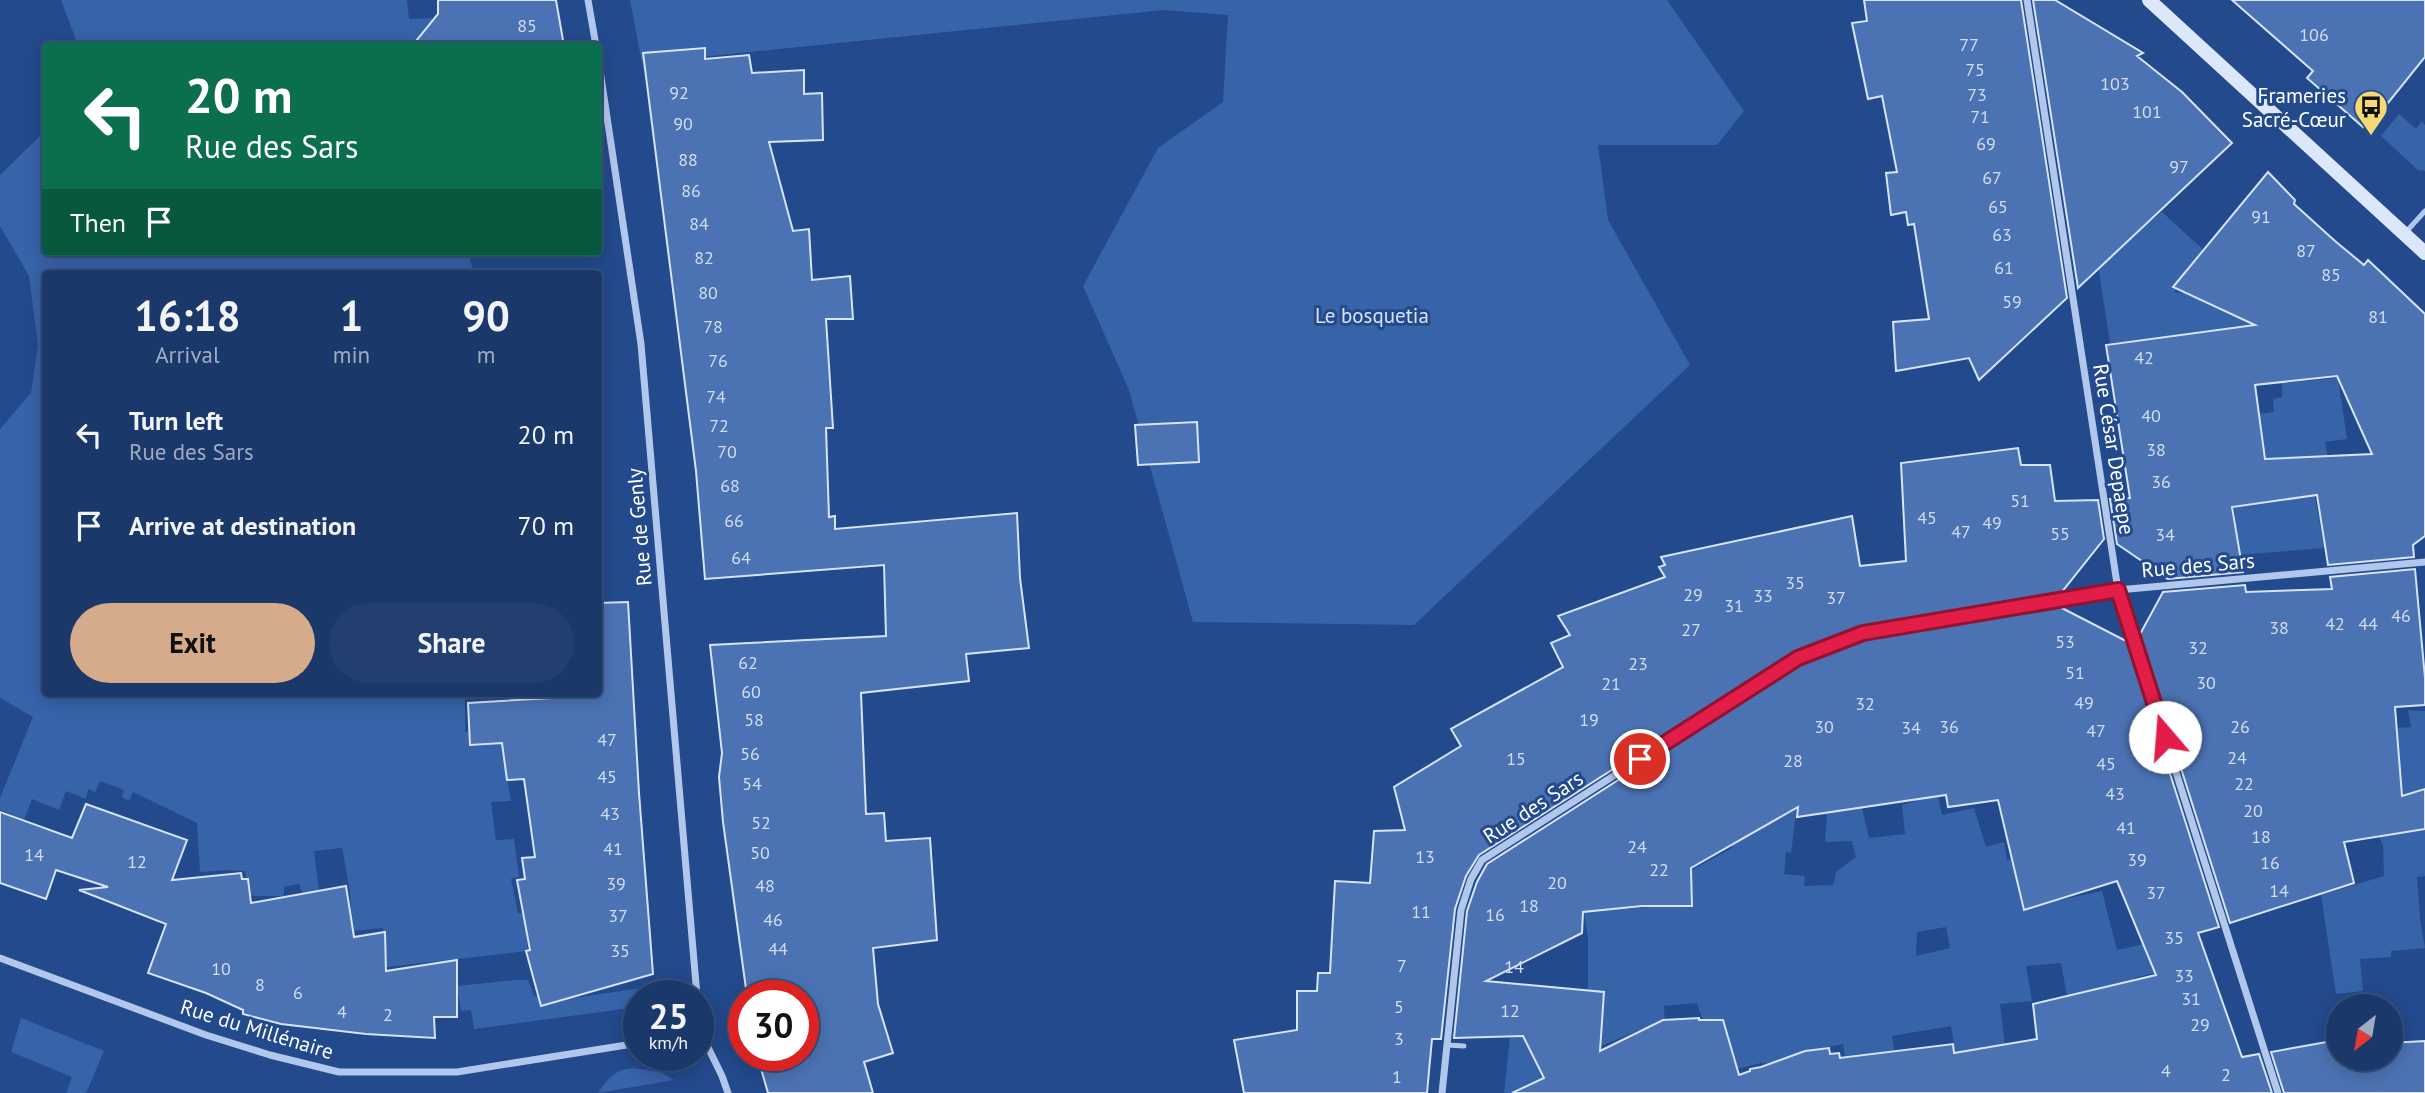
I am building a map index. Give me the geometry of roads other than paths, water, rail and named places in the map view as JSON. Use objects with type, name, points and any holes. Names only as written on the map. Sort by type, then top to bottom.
[{"type":"main road","points":[[2149,0],[2425,253]]},
{"type":"street","points":[[588,0],[595,42]]},
{"type":"street","name":"Rue César Depaepe","points":[[2027,0],[2118,590],[2278,1093]]},
{"type":"street","name":"Rue de Genly","points":[[602,84],[641,344],[696,980]]},
{"type":"street","name":"Rue des Sars","points":[[1442,1093],[1461,910],[1471,879],[1482,860],[1798,658],[1863,633],[2118,590],[2425,562]]},
{"type":"street","name":"Rue du Millénaire","points":[[0,958],[206,1035],[270,1055],[339,1072],[457,1072],[623,1046]]},
{"type":"street","points":[[714,1061],[728,1093]]},
{"type":"lane","points":[[2404,234],[2425,211]]},
{"type":"lane","points":[[1447,1045],[1464,1046]]},
{"type":"place","name":"Frameries Sacré-Cœur","points":[[2371,137]]},
{"type":"park label","name":"Le bosquetia","points":[[1372,315]]}]
